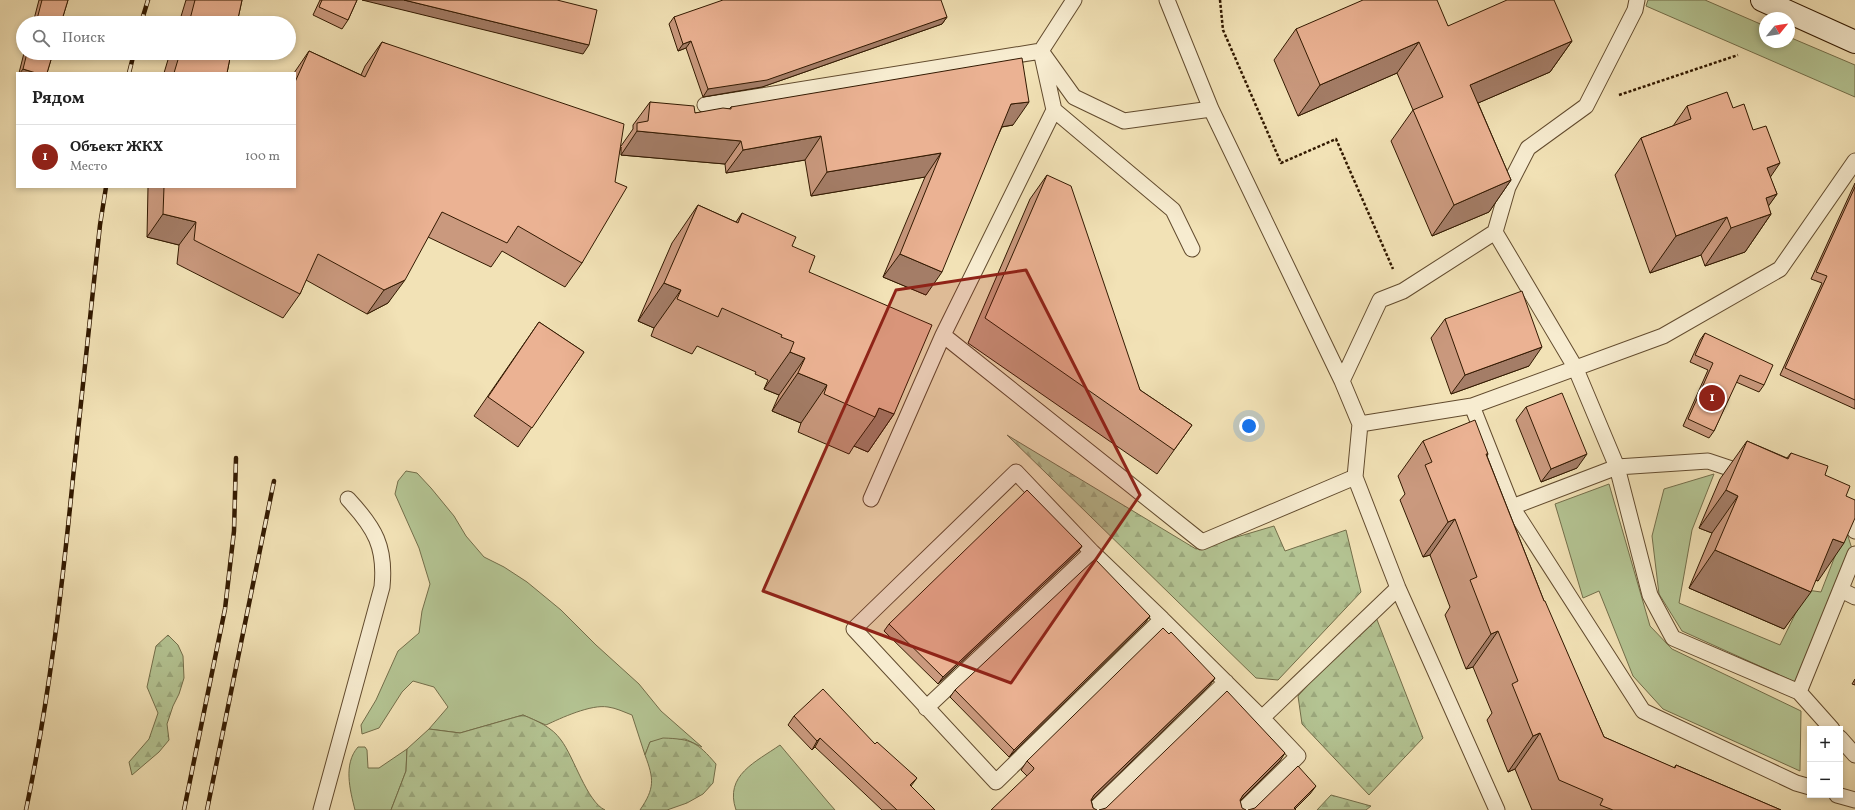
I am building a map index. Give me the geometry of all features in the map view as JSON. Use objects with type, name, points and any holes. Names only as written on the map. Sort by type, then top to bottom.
[{"type":"main road","points":[[1762,0],[1855,42]]},
{"type":"lane","points":[[1074,0],[1041,51],[1054,110],[1173,210],[1192,249]]},
{"type":"lane","points":[[1167,0],[1211,109],[1342,381],[1360,424],[1355,477],[1398,588],[1497,810]]},
{"type":"lane","points":[[1342,381],[1380,300],[1403,291],[1495,232],[1508,187],[1528,148],[1586,106],[1635,10],[1637,0]]},
{"type":"lane","points":[[705,105],[1041,51]]},
{"type":"lane","points":[[1041,51],[1074,97],[1124,121],[1211,109]]},
{"type":"lane","points":[[871,499],[943,335],[1054,110]]},
{"type":"lane","points":[[1360,424],[1472,406],[1663,336],[1780,269],[1855,161]]},
{"type":"lane","points":[[1495,232],[1575,367],[1617,467],[1650,595],[1673,638],[1799,692],[1829,726]]},
{"type":"lane","points":[[943,335],[1202,542],[1355,477]]},
{"type":"lane","points":[[1472,406],[1512,507],[1643,711],[1796,783],[1807,786]]},
{"type":"lane","points":[[1512,507],[1617,467],[1708,461],[1760,479]]},
{"type":"lane","points":[[1162,619],[996,782],[854,629],[1016,472],[1092,552],[1162,619],[1226,682],[1298,756],[1243,810]]},
{"type":"lane","points":[[321,810],[383,580],[384,567],[381,550],[375,535],[364,517],[348,499]]},
{"type":"lane","points":[[1827,503],[1842,508],[1855,531]]},
{"type":"lane","points":[[926,708],[1092,552]]},
{"type":"lane","points":[[1799,692],[1855,554]]},
{"type":"lane","points":[[1262,718],[1398,588]]},
{"type":"lane","points":[[1841,590],[1855,597]]},
{"type":"lane","points":[[1094,810],[1226,682]]},
{"type":"lane","points":[[1843,741],[1855,755]]},
{"type":"lane","points":[[1843,797],[1855,800]]},
{"type":"path","points":[[1220,0],[1223,30],[1281,163],[1336,139],[1403,291]]},
{"type":"path","points":[[1586,106],[1738,55]]},
{"type":"highlighted area","points":[[1026,270],[1140,495],[1011,683],[763,591],[896,290]]},
{"type":"green space","points":[[1648,0],[1705,0],[1759,23],[1759,48],[1795,48],[1795,40],[1855,65],[1855,97],[1646,6]]},
{"type":"green space","points":[[1007,435],[1196,549],[1274,526],[1285,551],[1346,530],[1361,592],[1278,680],[1256,678]]},
{"type":"green space","points":[[406,471],[417,473],[431,488],[454,516],[466,536],[484,557],[504,567],[527,582],[561,610],[596,645],[639,684],[661,711],[702,747],[685,739],[650,742],[645,755],[632,715],[608,707],[585,710],[568,715],[546,725],[523,715],[460,733],[429,729],[448,707],[434,687],[413,681],[402,692],[379,728],[362,734],[361,725],[376,700],[398,651],[419,633],[422,611],[430,584],[419,548],[395,494],[398,481]]},
{"type":"green space","points":[[1714,474],[1692,530],[1679,603],[1780,645],[1807,590],[1821,592],[1842,538],[1847,533],[1852,549],[1795,682],[1682,631],[1659,594],[1652,536],[1664,489]]},
{"type":"green space","points":[[1609,484],[1650,626],[1672,649],[1801,711],[1800,771],[1663,709],[1633,676],[1599,591],[1583,598],[1555,504]]},
{"type":"green space","points":[[1374,612],[1423,738],[1369,795],[1302,724],[1298,696]]},
{"type":"green space","points":[[168,635],[178,645],[183,656],[184,678],[167,724],[169,740],[159,752],[132,775],[129,762],[149,739],[158,713],[147,687],[156,646]]},
{"type":"green space","points":[[523,715],[544,725],[557,735],[566,748],[592,798],[605,810],[391,810],[406,771],[407,749],[429,729],[460,733]]},
{"type":"green space","points":[[663,738],[681,739],[699,746],[716,764],[713,783],[703,794],[687,803],[667,810],[640,810],[648,796],[652,783],[645,755],[650,742]]},
{"type":"green space","points":[[780,745],[835,810],[736,810],[733,798],[734,787],[738,779],[752,764]]},
{"type":"green space","points":[[358,747],[365,747],[367,750],[368,768],[379,768],[407,749],[406,771],[391,810],[355,810],[351,794],[349,769],[350,761]]},
{"type":"green space","points":[[1331,795],[1371,806],[1366,810],[1317,810]]},
{"type":"building","points":[[42,0],[68,0],[63,16],[38,16]]},
{"type":"building","points":[[195,0],[242,0],[239,16],[191,16]]},
{"type":"building","points":[[322,0],[357,0],[348,20],[319,7]]},
{"type":"building","points":[[404,0],[557,0],[597,10],[589,45]]},
{"type":"building","points":[[723,0],[941,0],[947,17],[767,80],[708,89],[691,41],[683,44],[674,17]]},
{"type":"building","points":[[1363,0],[1437,0],[1448,26],[1507,0],[1554,0],[1572,41],[1470,85],[1511,180],[1454,205],[1413,110],[1443,97],[1419,42],[1320,85],[1296,29]]},
{"type":"building","points":[[382,42],[624,124],[615,182],[627,187],[582,263],[518,226],[507,243],[442,212],[405,280],[384,290],[318,254],[300,294],[194,240],[196,222],[163,214],[164,188],[296,188],[296,80],[309,51],[365,77]]},
{"type":"building","points":[[1022,58],[1029,102],[1011,104],[942,272],[900,254],[941,153],[827,172],[821,136],[743,150],[741,141],[637,131],[637,123],[648,121],[650,102],[694,106],[695,113],[723,108],[731,109],[731,107]]},
{"type":"building","points":[[25,60],[51,60],[47,72],[33,72],[23,69]]},
{"type":"building","points":[[178,60],[230,60],[227,72],[174,72]]},
{"type":"building","points":[[1727,92],[1733,108],[1744,104],[1753,130],[1766,126],[1780,163],[1767,168],[1777,194],[1766,198],[1771,214],[1731,228],[1727,217],[1676,236],[1641,138],[1691,119],[1687,106]]},
{"type":"building","points":[[1047,175],[1071,186],[1140,390],[1192,425],[1174,450],[985,318]]},
{"type":"building","points":[[1855,187],[1855,400],[1785,368],[1827,276],[1816,272]]},
{"type":"building","points":[[698,205],[738,223],[742,213],[796,237],[792,246],[815,256],[809,272],[932,325],[894,414],[879,408],[875,417],[824,394],[827,385],[798,373],[805,358],[790,352],[794,342],[781,337],[782,335],[722,308],[718,317],[677,299],[681,290],[664,283]]},
{"type":"building","points":[[1522,291],[1542,347],[1465,375],[1445,319]]},
{"type":"building","points":[[539,322],[584,352],[532,428],[488,397]]},
{"type":"building","points":[[1705,333],[1773,365],[1764,385],[1740,375],[1714,431],[1688,419],[1713,363],[1695,355]]},
{"type":"building","points":[[1562,393],[1587,454],[1551,469],[1526,407]]},
{"type":"building","points":[[1475,420],[1488,454],[1486,454],[1544,601],[1604,737],[1675,768],[1676,765],[1781,810],[1613,810],[1600,805],[1603,799],[1559,780],[1540,733],[1533,736],[1512,684],[1518,681],[1498,631],[1491,634],[1470,580],[1477,577],[1455,519],[1448,522],[1425,465],[1432,462],[1423,441]]},
{"type":"building","points":[[1747,441],[1788,459],[1791,453],[1828,466],[1825,475],[1850,486],[1846,496],[1855,500],[1855,518],[1844,543],[1833,539],[1811,592],[1715,550],[1738,496],[1726,490]]},
{"type":"building","points":[[1027,490],[1082,546],[943,677],[889,624]]},
{"type":"building","points":[[1095,559],[1150,616],[1014,750],[955,690]]},
{"type":"building","points":[[1163,628],[1169,634],[1171,632],[1215,678],[1094,795],[1091,800],[1093,808],[1097,810],[991,810],[1033,770],[1034,768],[1027,761]]},
{"type":"building","points":[[823,689],[875,744],[877,742],[917,778],[910,785],[935,810],[897,810],[820,738],[817,741],[794,716]]},
{"type":"building","points":[[1227,691],[1285,753],[1243,795],[1240,800],[1242,808],[1246,810],[1099,810],[1106,808]]},
{"type":"building","points":[[1298,766],[1316,786],[1294,808],[1296,810],[1248,810],[1255,808]]},
{"type":"railway","points":[[143,16],[148,0]]},
{"type":"railway","points":[[129,72],[132,60]]},
{"type":"railway","points":[[26,810],[42,727],[59,603],[100,225],[106,188]]},
{"type":"railway","points":[[184,810],[225,609],[234,531],[236,458]]},
{"type":"railway","points":[[207,810],[274,481]]},
{"type":"place","name":"Объект ЖКХ","points":[[1712,398]]}]
